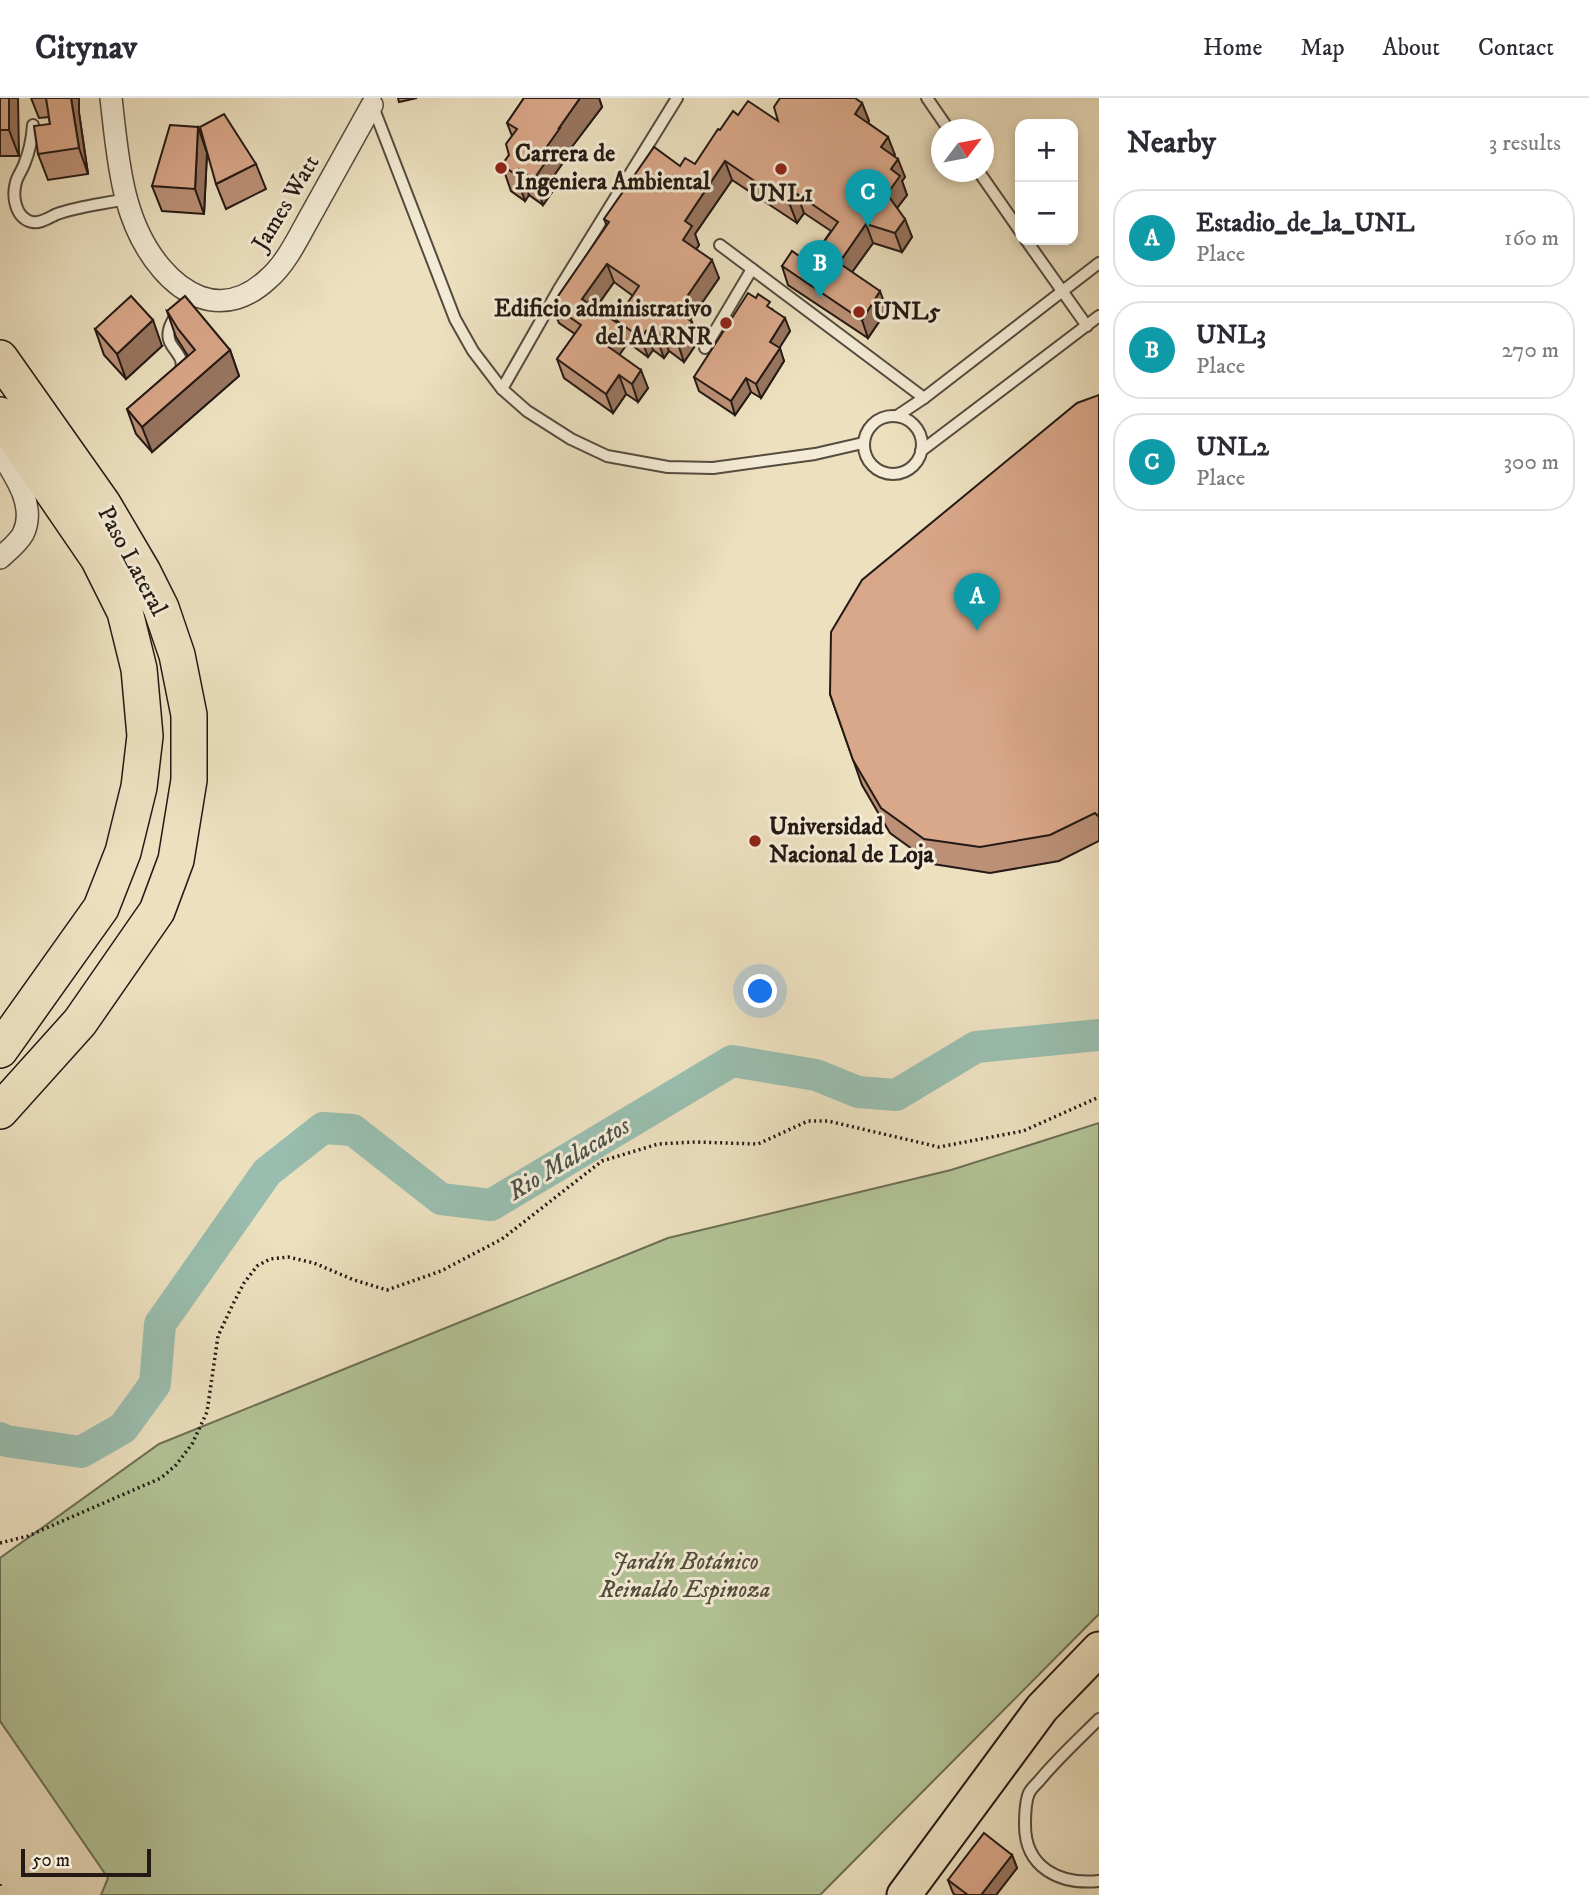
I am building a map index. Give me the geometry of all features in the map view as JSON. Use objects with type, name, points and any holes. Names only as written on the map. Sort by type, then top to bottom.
[{"type":"highway","name":"Paso Lateral","points":[[0,358],[103,504],[144,572],[161,608],[177,655],[189,715],[190,780],[176,860],[157,911],[80,1023],[0,1111]]},
{"type":"highway","name":"Paso Lateral","points":[[0,415],[98,558],[125,612],[139,669],[145,736],[139,788],[123,852],[101,908],[0,1051]]},
{"type":"main road","points":[[904,1895],[1042,1708],[1099,1649]]},
{"type":"street","name":"James Watt","points":[[111,98],[119,170],[141,241],[173,282],[188,293],[224,302],[243,296],[270,278],[292,248],[371,102]]},
{"type":"street","points":[[0,452],[18,479],[27,520],[23,534],[0,558]]},
{"type":"lane","points":[[502,389],[559,289],[677,98]]},
{"type":"lane","points":[[927,98],[941,119]]},
{"type":"lane","points":[[371,102],[455,319],[473,351],[502,389],[527,411],[570,439],[607,456],[668,467],[713,468],[814,454],[863,443]]},
{"type":"lane","points":[[33,125],[32,142],[16,181],[14,195],[21,216],[30,222],[38,222],[68,210],[126,199]]},
{"type":"lane","points":[[986,182],[1015,224]]},
{"type":"lane","points":[[720,244],[923,398]]},
{"type":"lane","points":[[1030,245],[1087,326]]},
{"type":"lane","points":[[897,416],[1099,263]]},
{"type":"lane","points":[[705,348],[752,269]]},
{"type":"lane","points":[[171,380],[180,373],[183,366],[168,338],[169,328],[188,293]]},
{"type":"lane","points":[[921,451],[1099,316]]},
{"type":"lane","points":[[897,416],[911,422],[916,428],[922,443],[921,451],[918,460],[903,472],[884,472],[875,468],[864,452],[865,433],[878,419],[897,416]]},
{"type":"lane","points":[[1099,1719],[1029,1793],[1024,1814],[1025,1840],[1037,1863],[1055,1876],[1081,1883],[1099,1881]]},
{"type":"path","points":[[0,1543],[28,1536],[161,1478],[176,1465],[192,1444],[207,1412],[219,1336],[244,1283],[257,1266],[270,1259],[288,1257],[314,1263],[387,1290],[441,1271],[502,1239],[602,1161],[658,1144],[758,1144],[808,1121],[828,1121],[939,1147],[1023,1131],[1099,1097]]},
{"type":"green space","name":"Jardín Botánico Reinaldo Espinoza","points":[[1099,1123],[1099,1614],[820,1895],[101,1895],[108,1878],[0,1721],[0,1558],[159,1444],[668,1238],[951,1170]]},
{"type":"building","points":[[0,98],[9,98],[9,130],[0,130]]},
{"type":"building","points":[[46,98],[71,98],[79,148],[38,154],[34,126],[50,124]]},
{"type":"building","points":[[524,98],[580,98],[541,155],[547,160],[534,179],[519,169],[516,175],[502,165],[509,155],[506,144],[517,129],[507,123]]},
{"type":"building","points":[[780,98],[855,98],[862,103],[855,114],[888,137],[881,147],[898,159],[891,169],[900,176],[887,194],[905,219],[895,233],[866,224],[839,263],[880,291],[862,320],[782,266],[792,251],[809,263],[838,222],[797,194],[790,205],[725,161],[685,221],[692,226],[683,240],[712,260],[677,311],[692,322],[678,344],[662,332],[657,339],[646,331],[641,338],[616,320],[639,286],[607,264],[582,299],[620,325],[606,345],[641,370],[632,384],[619,375],[606,394],[557,359],[581,325],[552,305],[609,222],[604,219],[654,147],[680,166],[685,158],[695,164],[733,111],[738,115],[748,101],[778,121],[774,107]]},
{"type":"building","points":[[224,114],[256,164],[216,184],[200,127]]},
{"type":"building","points":[[170,125],[198,127],[195,189],[152,186]]},
{"type":"building","points":[[748,293],[756,298],[758,294],[770,302],[767,306],[785,318],[770,342],[780,348],[756,384],[746,378],[731,401],[694,377]]},
{"type":"building","points":[[131,296],[153,320],[117,354],[95,329]]},
{"type":"building","points":[[185,296],[230,350],[142,427],[127,409],[195,350],[167,311]]},
{"type":"building","points":[[1099,395],[1099,817],[1095,813],[1050,835],[980,847],[924,839],[881,808],[853,760],[830,694],[831,632],[862,580],[1077,403]]},
{"type":"building","points":[[984,1833],[1012,1855],[981,1895],[968,1895],[948,1880]]},
{"type":"waterway","name":"Rio Malacatos","points":[[0,1438],[81,1452],[123,1428],[155,1384],[160,1324],[267,1172],[323,1128],[353,1130],[441,1199],[491,1205],[732,1061],[816,1075],[858,1092],[896,1095],[976,1047],[1099,1035]]},
{"type":"place","name":"Carrera de Ingeniera Ambiental","points":[[501,168]]},
{"type":"place","name":"UNL1","points":[[781,169]]},
{"type":"place","name":"UNL2","points":[[868,227]]},
{"type":"place","name":"UNL3","points":[[820,298]]},
{"type":"place","name":"UNL5","points":[[859,312]]},
{"type":"place","name":"Edificio administrativo del AARNR","points":[[726,323]]},
{"type":"place","name":"Estadio_de_la_UNL","points":[[977,631]]},
{"type":"place","name":"Universidad Nacional de Loja","points":[[755,841]]}]
